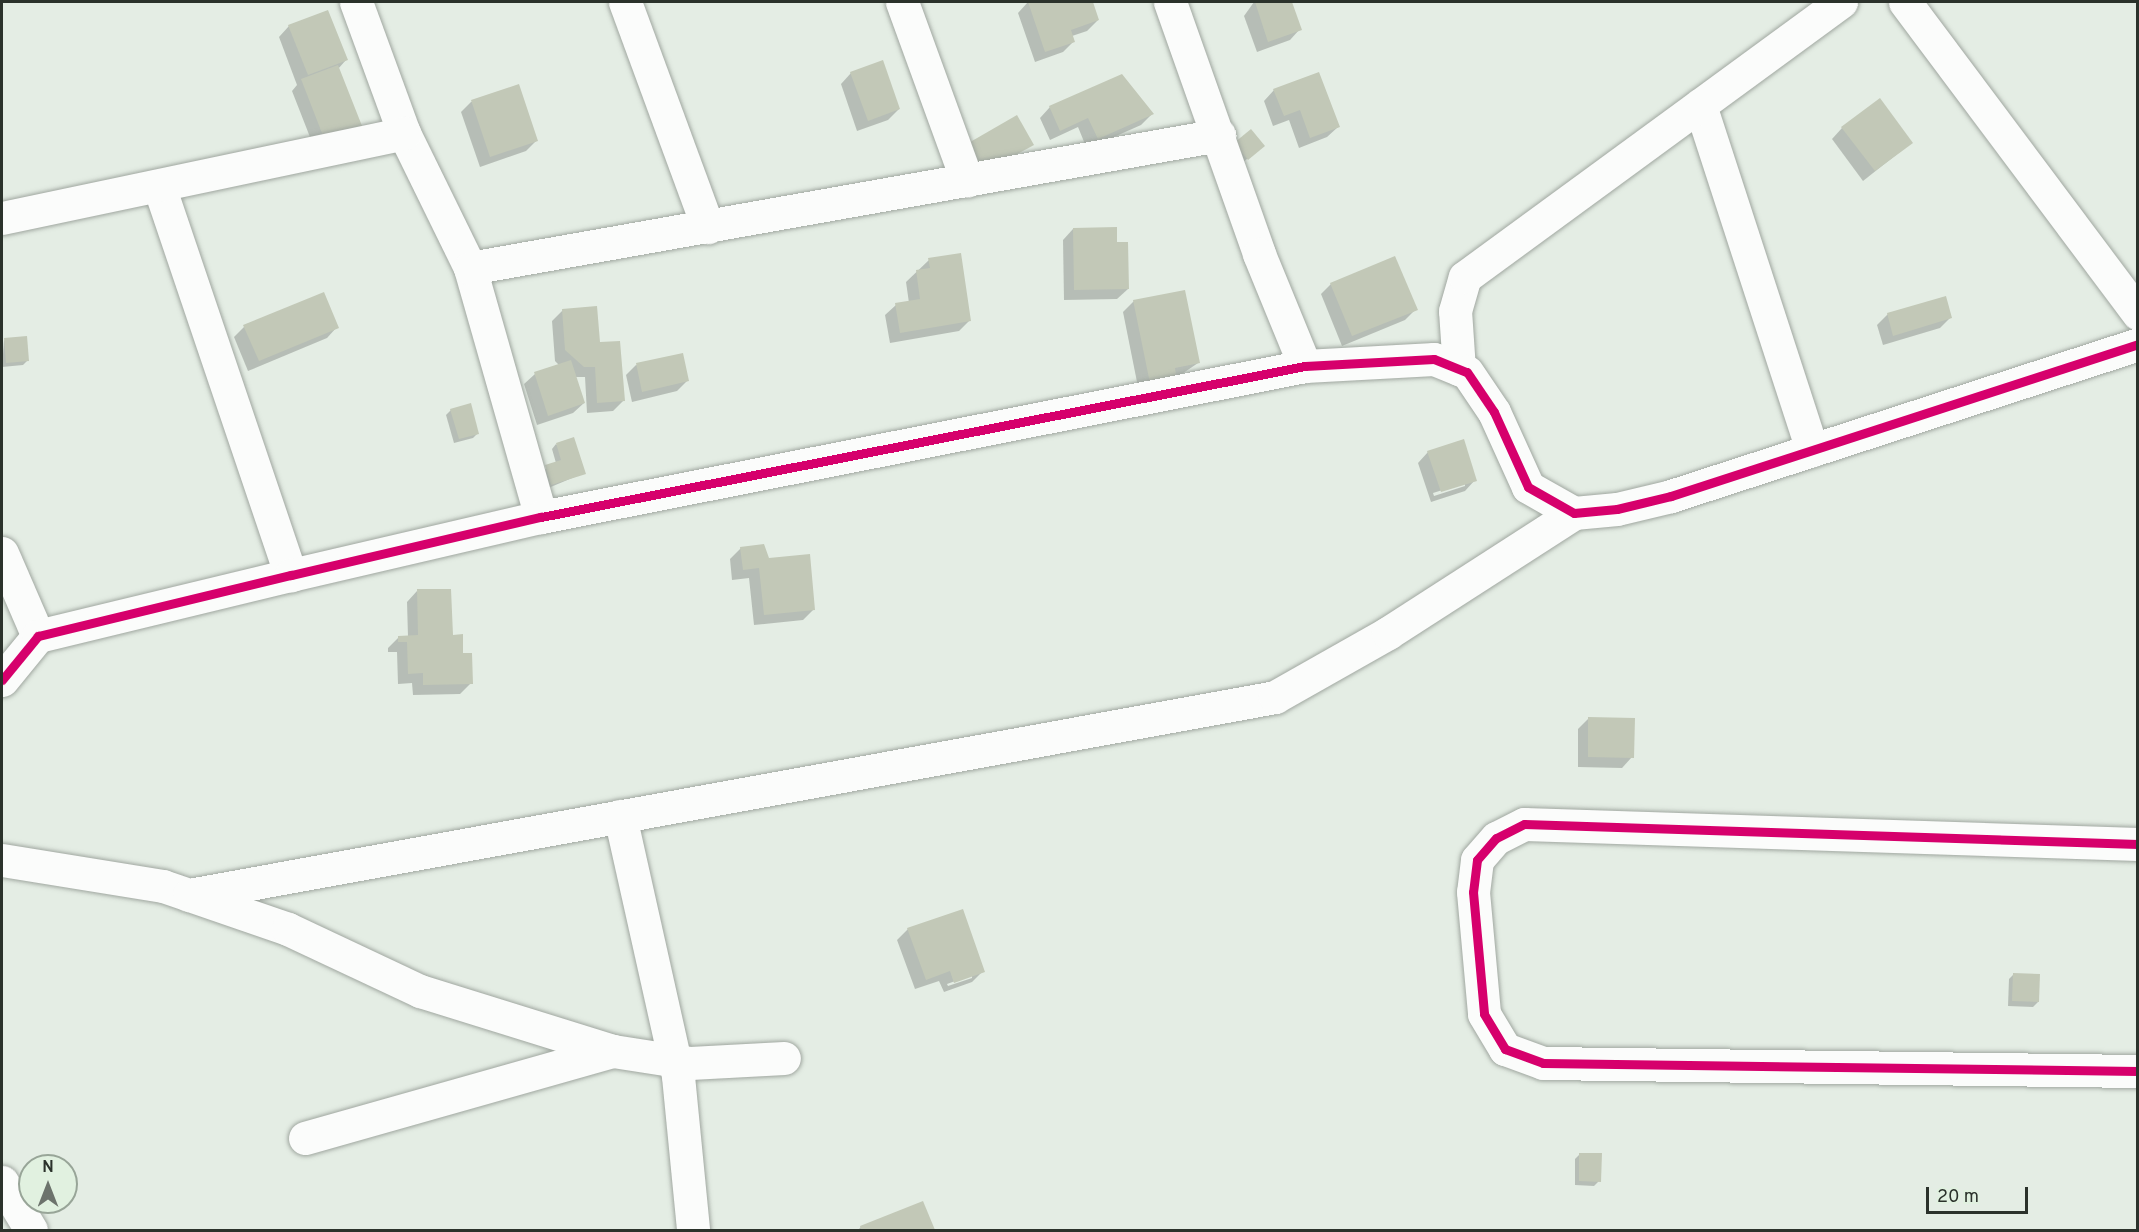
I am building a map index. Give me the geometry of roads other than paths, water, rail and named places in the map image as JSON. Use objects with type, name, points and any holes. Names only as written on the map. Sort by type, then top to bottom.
[{"type":"street","points":[[356,2],[404,133],[470,268],[541,517]]},
{"type":"street","points":[[625,2],[708,227]]},
{"type":"street","points":[[902,2],[967,181]]},
{"type":"street","points":[[1170,2],[1219,135],[1259,254],[1305,366]]},
{"type":"street","points":[[1459,369],[1455,311],[1465,277],[1841,2]]},
{"type":"street","points":[[1905,2],[2138,314]]},
{"type":"street","points":[[1700,105],[1812,450]]},
{"type":"street","points":[[2,218],[404,133]]},
{"type":"street","points":[[470,268],[1219,135]]},
{"type":"street","points":[[159,186],[291,575]]},
{"type":"street","points":[[189,895],[1275,697],[1388,633],[1574,513],[1617,509],[1671,496],[2138,344]]},
{"type":"street","points":[[2,680],[38,636],[291,575],[541,517],[1305,366],[1434,359],[1467,372],[1494,412],[1528,487],[1574,513]]},
{"type":"street","points":[[2,553],[38,636]]},
{"type":"street","points":[[621,816],[675,1061],[693,1230]]},
{"type":"street","points":[[2138,844],[1524,824],[1496,838],[1477,860],[1473,892],[1484,1014],[1505,1049],[1544,1063],[2138,1071]]},
{"type":"street","points":[[2,860],[163,885],[288,929],[420,991],[613,1051],[675,1061],[784,1058]]},
{"type":"street","points":[[305,1138],[613,1051]]},
{"type":"street","points":[[2,1182],[32,1230]]}]
